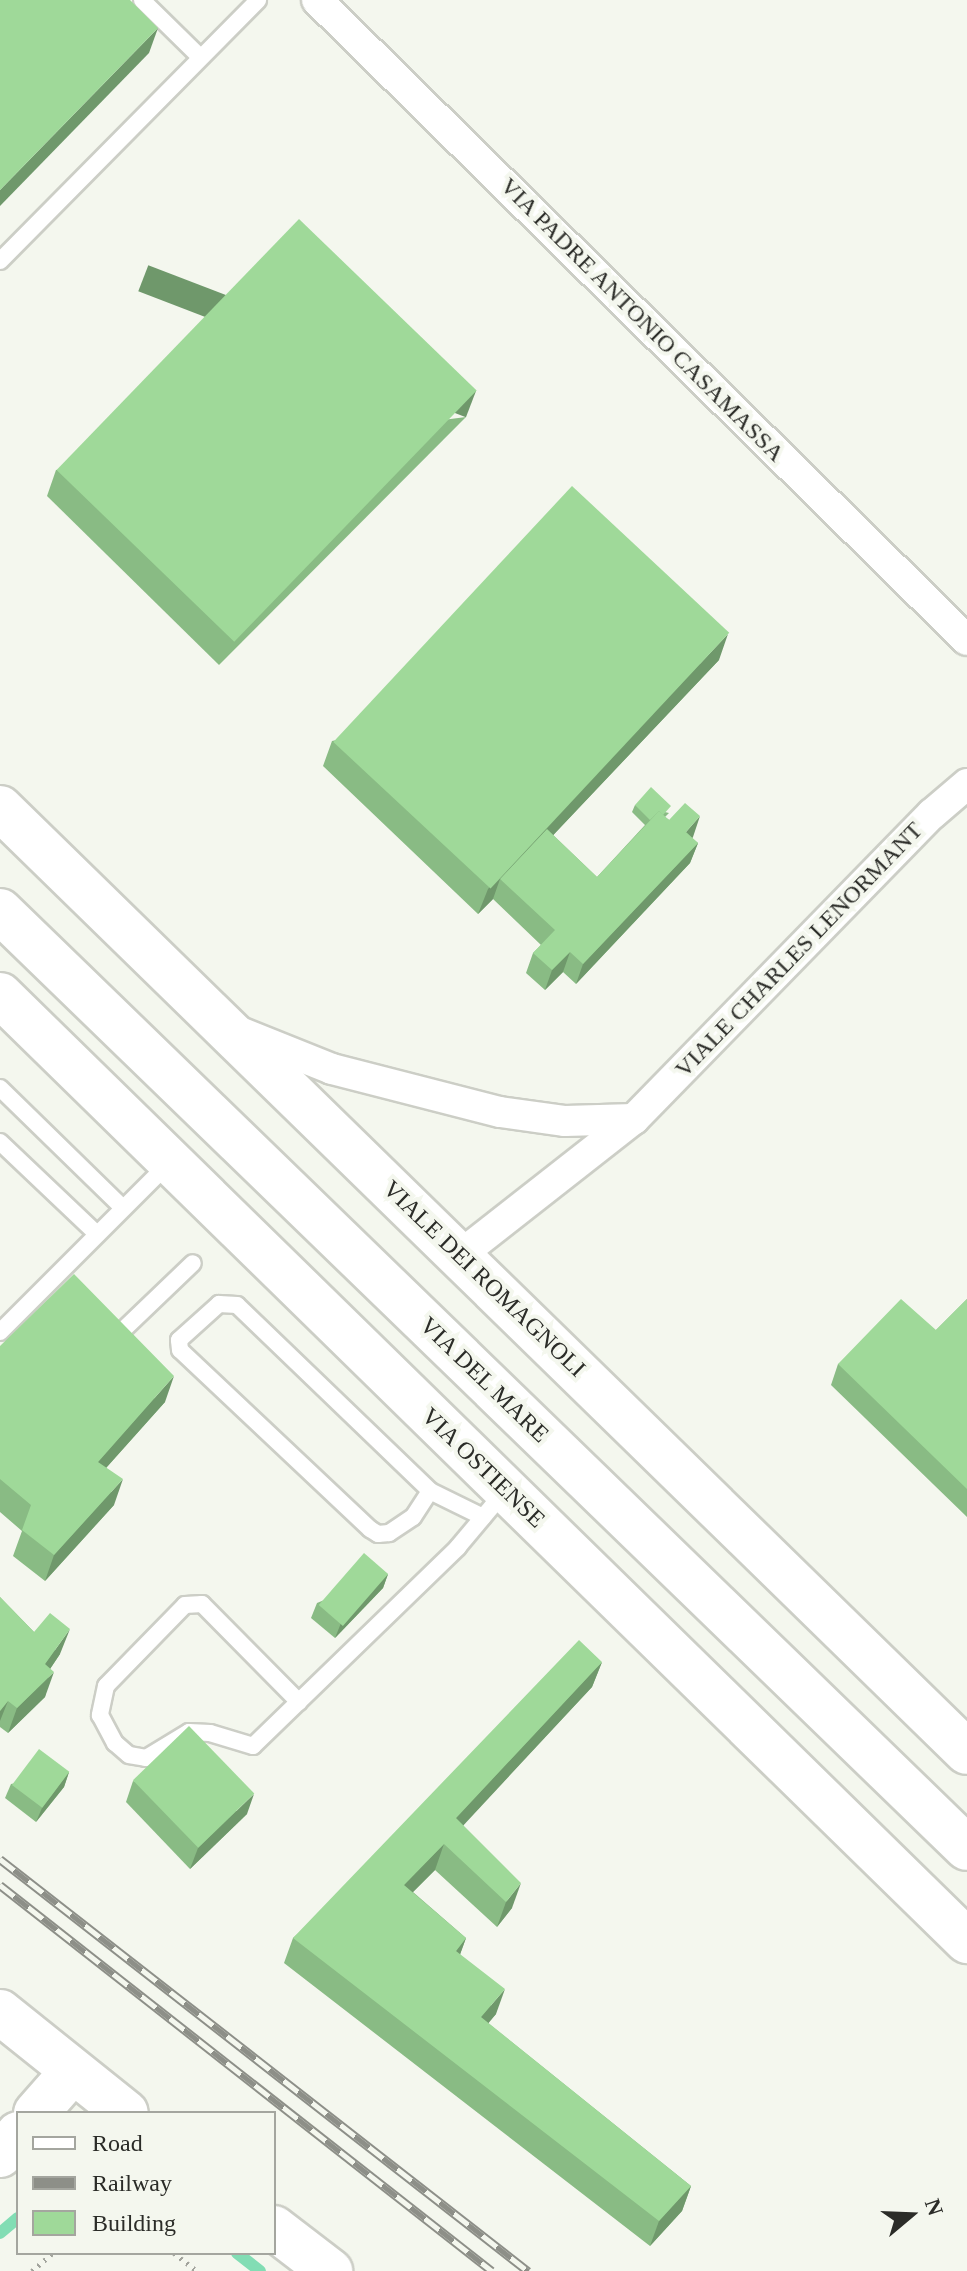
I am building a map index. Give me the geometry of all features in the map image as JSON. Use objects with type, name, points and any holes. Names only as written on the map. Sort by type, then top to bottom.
[{"type":"main road","name":"VIALE DEI ROMAGNOLI","points":[[0,808],[227,1026],[967,1752]]},
{"type":"main road","name":"VIA DEL MARE","points":[[0,911],[967,1848]]},
{"type":"main road","name":"VIA OSTIENSE","points":[[0,995],[170,1162],[495,1503],[967,1941]]},
{"type":"main road","points":[[0,2012],[123,2111]]},
{"type":"main road","points":[[38,2111],[72,2072]]},
{"type":"main road","points":[[0,2155],[16,2136]]},
{"type":"main road","points":[[276,2230],[330,2271]]},
{"type":"street","name":"VIA PADRE ANTONIO CASAMASSA","points":[[317,0],[967,640]]},
{"type":"street","name":"VIALE CHARLES LENORMANT","points":[[459,1256],[634,1119],[932,814],[967,784]]},
{"type":"street","points":[[227,1026],[332,1069],[500,1112],[565,1121],[634,1119]]},
{"type":"lane","points":[[142,0],[200,57]]},
{"type":"lane","points":[[0,261],[258,0]]},
{"type":"lane","points":[[0,1088],[123,1208]]},
{"type":"lane","points":[[0,1142],[97,1234]]},
{"type":"lane","points":[[0,1332],[28,1302],[56,1283],[97,1234],[170,1162]]},
{"type":"lane","points":[[91,1314],[111,1332],[122,1331],[193,1263]]},
{"type":"lane","points":[[299,1702],[202,1604],[185,1605],[106,1686],[100,1715],[115,1743],[129,1755],[146,1758],[189,1732],[210,1733],[253,1746],[299,1702],[458,1547],[495,1503],[430,1491],[237,1305],[219,1304],[179,1340],[180,1350],[378,1534],[389,1533],[413,1517],[430,1491]]},
{"type":"path","points":[[32,2271],[51,2255]]},
{"type":"path","points":[[177,2255],[197,2271]]},
{"type":"building","points":[[0,0],[130,0],[158,28],[0,190]]},
{"type":"building","points":[[299,219],[477,391],[234,642],[57,470]]},
{"type":"building","points":[[572,486],[729,633],[491,889],[333,742]]},
{"type":"building","points":[[651,787],[671,806],[663,815],[659,811],[650,820],[635,805]]},
{"type":"building","points":[[685,803],[700,816],[686,832],[698,843],[583,964],[570,952],[552,970],[533,953],[555,930],[500,879],[547,829],[597,877],[659,811],[669,820]]},
{"type":"building","points":[[74,1274],[174,1376],[98,1462],[123,1479],[54,1555],[22,1530],[31,1505],[0,1479],[0,1346]]},
{"type":"building","points":[[901,1299],[936,1330],[967,1299],[967,1489],[838,1364]]},
{"type":"building","points":[[364,1553],[388,1574],[343,1626],[319,1605]]},
{"type":"building","points":[[0,1597],[34,1632],[50,1613],[70,1629],[45,1664],[54,1672],[17,1708],[8,1701],[0,1711]]},
{"type":"building","points":[[579,1640],[602,1662],[456,1818],[521,1883],[506,1902],[444,1844],[404,1885],[466,1938],[456,1951],[505,1989],[481,2017],[691,2186],[659,2221],[293,1938]]},
{"type":"building","points":[[189,1726],[254,1794],[198,1848],[133,1780]]},
{"type":"building","points":[[39,1749],[69,1772],[42,1808],[12,1785]]},
{"type":"waterway","points":[[0,2233],[16,2220]]},
{"type":"waterway","points":[[240,2255],[260,2271]]},
{"type":"railway","points":[[0,1859],[528,2271]]},
{"type":"railway","points":[[0,1885],[492,2271]]}]
